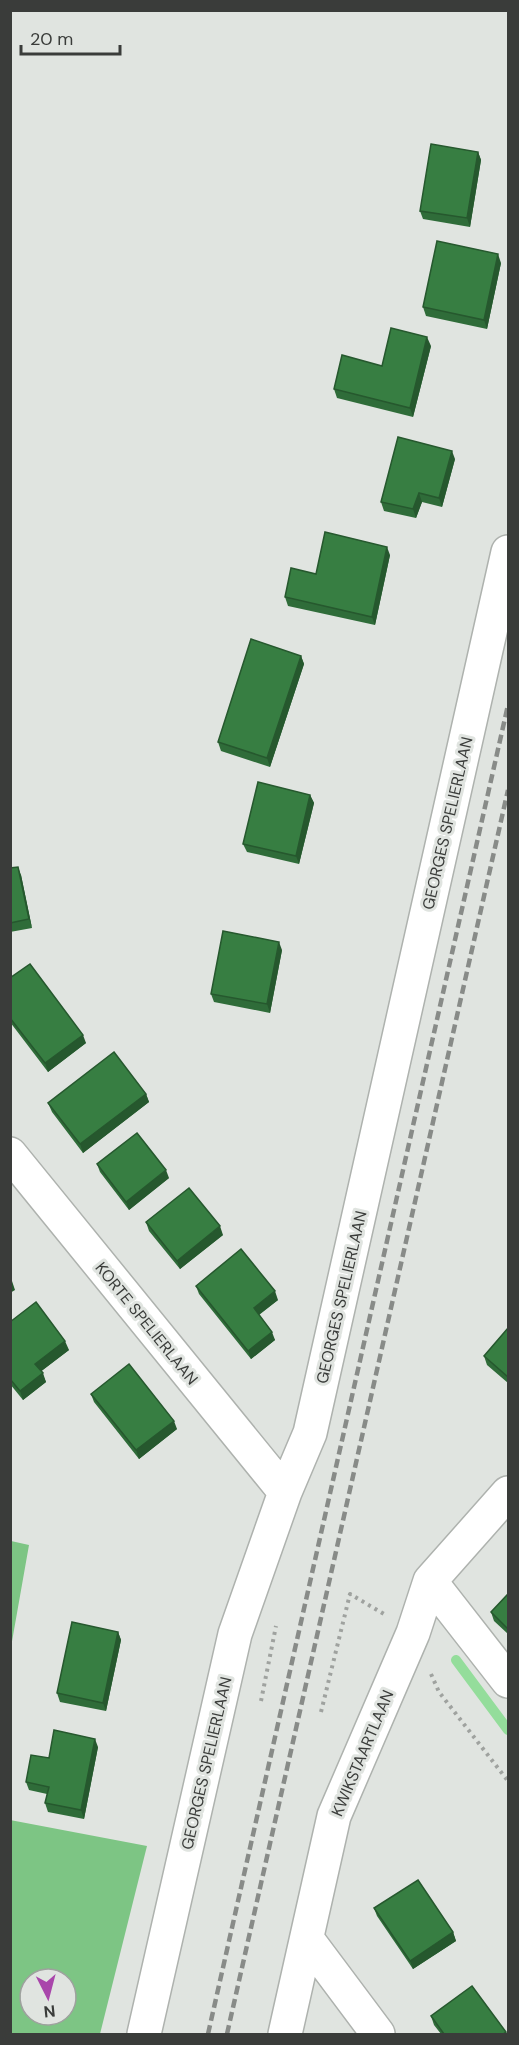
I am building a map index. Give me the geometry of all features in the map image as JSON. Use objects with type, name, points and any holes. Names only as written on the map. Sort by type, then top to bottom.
[{"type":"street","name":"GEORGES SPELIERLAAN","points":[[144,2034],[235,1634],[285,1492],[310,1433],[508,552]]},
{"type":"street","name":"KORTE SPELIERLAAN","points":[[10,1154],[285,1492]]},
{"type":"street","points":[[508,1493],[430,1581],[508,1681]]},
{"type":"street","name":"KWIKSTAARTLAAN","points":[[285,2034],[334,1816],[413,1633],[430,1581]]},
{"type":"street","points":[[307,1939],[378,2034]]},
{"type":"path","points":[[321,1712],[350,1594],[413,1633],[439,1692],[508,1781]]},
{"type":"green space","points":[[10,1541],[29,1545],[11,1647]]},
{"type":"green space","points":[[10,1820],[147,1846],[100,2034],[11,2034]]},
{"type":"building","points":[[431,144],[478,152],[467,218],[420,211]]},
{"type":"building","points":[[437,241],[498,254],[484,320],[423,307]]},
{"type":"building","points":[[391,328],[427,337],[410,408],[334,389],[342,355],[382,366]]},
{"type":"building","points":[[398,437],[452,451],[439,498],[419,493],[413,509],[381,502]]},
{"type":"building","points":[[325,532],[387,547],[372,617],[285,597],[291,568],[316,574]]},
{"type":"building","points":[[251,639],[301,656],[267,758],[218,742]]},
{"type":"building","points":[[258,782],[310,795],[296,856],[243,844]]},
{"type":"building","points":[[18,867],[29,919],[10,923],[10,868]]},
{"type":"building","points":[[223,931],[279,942],[267,1004],[211,994]]},
{"type":"building","points":[[30,964],[83,1035],[45,1063],[10,1018],[10,978]]},
{"type":"building","points":[[114,1052],[146,1094],[80,1144],[48,1103]]},
{"type":"building","points":[[137,1133],[166,1170],[126,1202],[97,1164]]},
{"type":"building","points":[[189,1188],[220,1226],[177,1261],[146,1222]]},
{"type":"building","points":[[241,1249],[275,1291],[254,1308],[272,1332],[248,1351],[196,1286]]},
{"type":"building","points":[[36,1302],[65,1341],[35,1364],[43,1373],[20,1391],[10,1379],[10,1322]]},
{"type":"building","points":[[508,1328],[508,1377],[484,1356]]},
{"type":"building","points":[[129,1364],[174,1421],[136,1450],[91,1394]]},
{"type":"building","points":[[508,1594],[508,1629],[491,1612]]},
{"type":"building","points":[[72,1622],[118,1632],[103,1703],[57,1693]]},
{"type":"building","points":[[54,1730],[95,1739],[81,1810],[45,1803],[49,1787],[26,1782],[31,1755],[49,1758]]},
{"type":"building","points":[[418,1880],[453,1932],[410,1961],[374,1908]]},
{"type":"building","points":[[472,1986],[506,2032],[503,2034],[444,2034],[431,2016]]},
{"type":"waterway","points":[[456,1660],[508,1730]]},
{"type":"railway","points":[[208,2034],[508,705]]},
{"type":"railway","points":[[227,2034],[508,790]]}]
